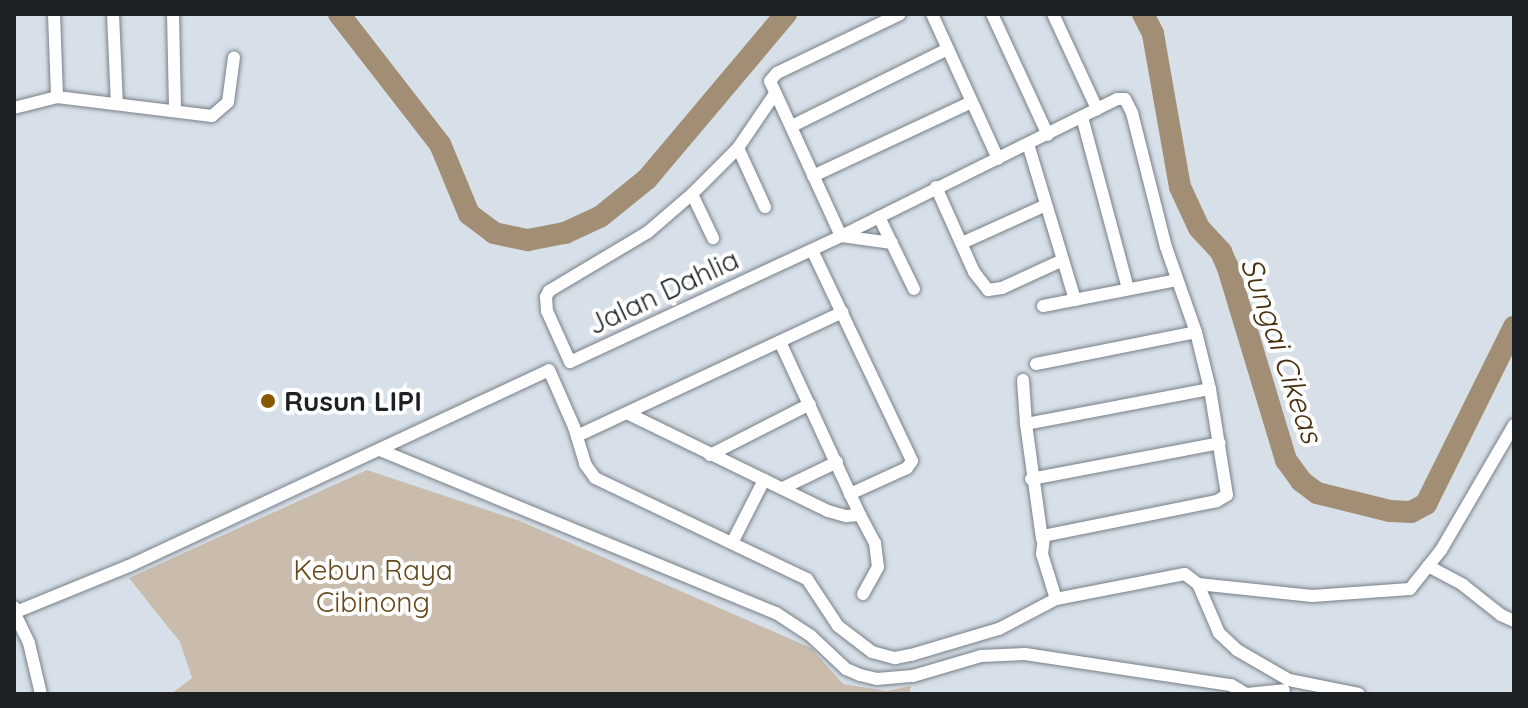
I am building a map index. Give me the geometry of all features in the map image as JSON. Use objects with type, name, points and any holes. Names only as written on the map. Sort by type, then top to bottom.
[{"type":"street","points":[[54,14],[57,97]]},
{"type":"street","points":[[113,14],[117,104]]},
{"type":"street","points":[[173,14],[175,111]]},
{"type":"street","name":"Jalan Dahlia","points":[[900,14],[777,73],[770,81],[774,95],[738,148],[692,194],[648,232],[549,291],[547,311],[570,362],[812,250],[1117,99],[1125,99],[1130,105],[1153,201],[1177,280]]},
{"type":"street","points":[[932,14],[998,159]]},
{"type":"street","points":[[992,14],[1048,135]]},
{"type":"street","points":[[1053,14],[1097,109]]},
{"type":"street","points":[[792,126],[948,49]]},
{"type":"street","points":[[14,108],[57,97],[219,113],[228,102],[234,57]]},
{"type":"street","points":[[774,95],[792,126],[841,236],[892,243]]},
{"type":"street","points":[[813,176],[972,102]]},
{"type":"street","points":[[1082,117],[1128,289]]},
{"type":"street","points":[[1028,144],[1075,300]]},
{"type":"street","points":[[738,148],[765,207]]},
{"type":"street","points":[[936,187],[974,272],[988,290],[1002,288],[1063,260]]},
{"type":"street","points":[[692,194],[713,238]]},
{"type":"street","points":[[962,243],[1046,205]]},
{"type":"street","points":[[879,217],[914,289]]},
{"type":"street","points":[[812,250],[912,461],[907,468],[850,494]]},
{"type":"street","points":[[1042,539],[1055,532],[1208,503],[1224,499],[1227,495],[1210,389],[1196,332],[1177,280],[1043,306]]},
{"type":"street","points":[[577,436],[843,312]]},
{"type":"street","points":[[1036,364],[1196,332]]},
{"type":"street","points":[[780,342],[875,543],[878,567],[863,594]]},
{"type":"street","points":[[41,694],[29,643],[15,610],[129,566],[570,362]]},
{"type":"street","points":[[549,370],[577,436],[585,464],[595,478],[807,579],[846,634],[872,652],[895,658],[999,629],[1056,599],[1175,575],[1190,576],[1198,584],[1212,622],[1228,643],[1285,688]]},
{"type":"street","points":[[1023,380],[1031,479],[1042,554],[1056,599]]},
{"type":"street","points":[[1026,424],[1210,389]]},
{"type":"street","points":[[710,455],[810,404]]},
{"type":"street","points":[[629,414],[828,511],[860,515]]},
{"type":"street","points":[[1198,584],[1312,596],[1398,593],[1410,589],[1458,523],[1514,425]]},
{"type":"street","points":[[1031,479],[1220,443]]},
{"type":"street","points":[[380,450],[776,613],[811,636],[846,669],[860,675],[877,679],[913,676],[981,656],[1025,654],[1231,685],[1247,694],[1285,688],[1359,694]]},
{"type":"street","points":[[783,488],[837,462]]},
{"type":"street","points":[[732,543],[764,480]]},
{"type":"street","points":[[1428,566],[1463,585],[1514,621]]},
{"type":"green space","name":"Kebun Raya Cibinong","points":[[367,470],[520,521],[811,648],[843,684],[886,691],[911,686],[909,694],[171,694],[192,678],[180,642],[129,578]]},
{"type":"waterway","name":"Sungai Cikeas","points":[[339,14],[440,144],[469,214],[494,233],[528,240],[565,233],[600,217],[647,179],[786,14]]},
{"type":"waterway","name":"Sungai Cikeas","points":[[1143,14],[1153,34],[1180,187],[1199,228],[1221,252],[1228,268],[1286,460],[1301,481],[1317,493],[1390,511],[1411,512],[1426,504],[1514,327]]},
{"type":"place","name":"Rusun LIPI","points":[[268,401]]}]
